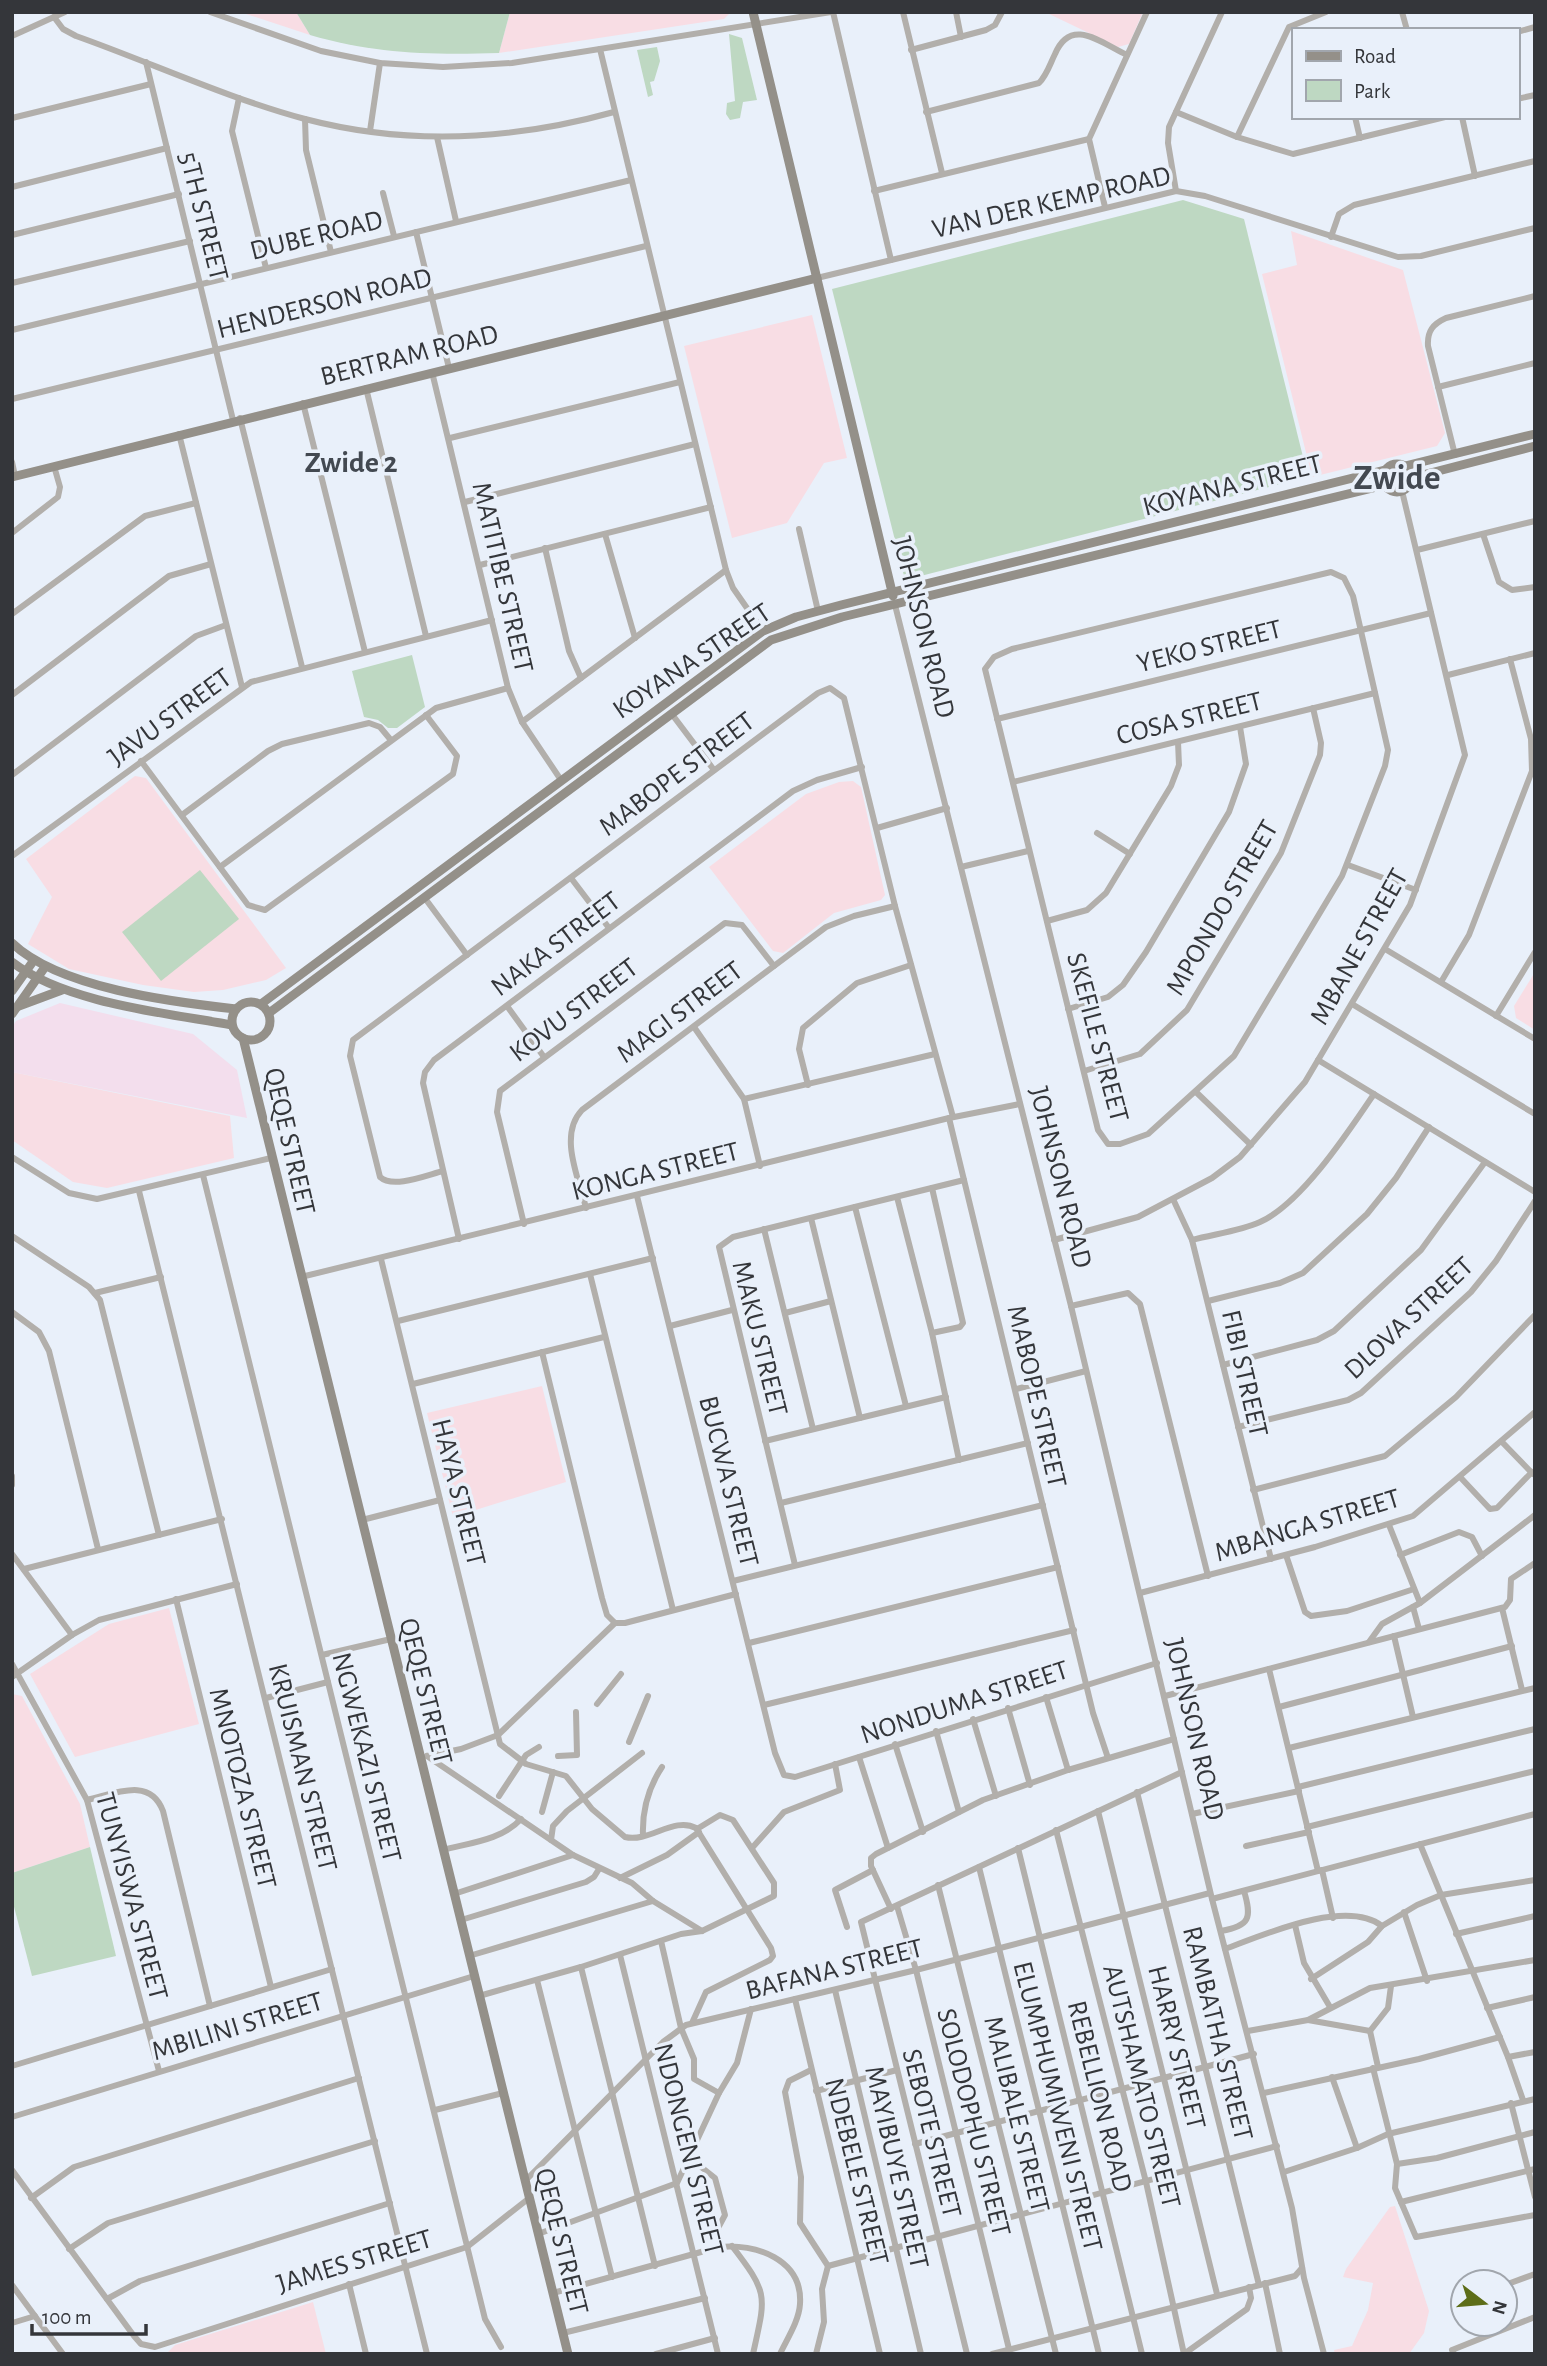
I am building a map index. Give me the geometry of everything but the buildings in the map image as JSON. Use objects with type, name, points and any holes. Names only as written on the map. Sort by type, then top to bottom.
[{"type":"main road","name":"JOHNSON ROAD","points":[[753,12],[895,605]]},
{"type":"main road","name":"BERTRAM ROAD","points":[[14,476],[817,278]]},
{"type":"main road","name":"KOYANA STREET","points":[[261,1004],[763,631],[818,611],[1385,470],[1392,464],[1405,466],[1535,434]]},
{"type":"main road","points":[[1385,470],[1385,485],[1392,491],[1402,491],[1411,478],[1535,446]]},
{"type":"main road","points":[[1405,466],[1411,478]]},
{"type":"main road","name":"KOYANA STREET","points":[[269,1013],[771,640],[813,624],[1385,485]]},
{"type":"main road","points":[[12,943],[45,967],[78,979],[198,1004],[236,1009],[247,1002],[261,1004],[269,1013],[269,1027],[264,1034],[252,1040],[243,1038],[232,1025],[63,989],[36,979],[12,962]]},
{"type":"main road","points":[[12,991],[34,960]]},
{"type":"main road","points":[[15,1010],[45,967]]},
{"type":"main road","points":[[15,1010],[63,989]]},
{"type":"main road","points":[[232,1025],[236,1009]]},
{"type":"main road","name":"QEQE STREET","points":[[243,1038],[391,1639],[423,1757],[443,1850],[568,2354]]},
{"type":"street","points":[[12,36],[65,12]]},
{"type":"street","points":[[210,12],[301,45],[380,63],[475,66],[832,12],[891,260]]},
{"type":"street","points":[[767,12],[771,22]]},
{"type":"street","points":[[904,12],[942,173]]},
{"type":"street","points":[[957,12],[961,37]]},
{"type":"street","points":[[911,50],[990,28],[1002,12]]},
{"type":"street","points":[[1105,207],[1089,139],[1147,12]]},
{"type":"street","points":[[1176,191],[1168,135],[1222,12]]},
{"type":"street","points":[[1237,137],[1285,33],[1294,23],[1313,14],[1326,12]]},
{"type":"street","points":[[54,17],[70,34],[239,98],[305,119],[370,131],[437,136],[526,132],[614,113]]},
{"type":"street","points":[[926,112],[1039,83],[1062,39],[1071,34],[1084,35],[1128,55]]},
{"type":"street","points":[[600,49],[726,570],[733,588],[763,631]]},
{"type":"street","name":"5TH STREET","points":[[146,62],[216,350],[237,419],[302,667]]},
{"type":"street","points":[[370,131],[380,63]]},
{"type":"street","points":[[12,117],[151,84]]},
{"type":"street","points":[[239,98],[232,131],[266,268]]},
{"type":"street","points":[[1176,112],[1237,137],[1293,153],[1437,119]]},
{"type":"street","points":[[305,119],[306,150],[331,252]]},
{"type":"street","points":[[1355,119],[1360,138]]},
{"type":"street","points":[[1462,119],[1475,176]]},
{"type":"street","points":[[437,136],[456,221]]},
{"type":"street","points":[[874,191],[1089,139]]},
{"type":"street","points":[[12,187],[167,148]]},
{"type":"street","points":[[1331,237],[1339,214],[1347,208],[1535,161]]},
{"type":"street","name":"DUBE ROAD","points":[[12,330],[631,180]]},
{"type":"street","name":"VAN DER KEMP ROAD","points":[[817,278],[1176,191],[1205,196],[1390,256],[1407,258],[1535,228]]},
{"type":"street","points":[[383,192],[394,236]]},
{"type":"street","points":[[12,235],[179,194]]},
{"type":"street","points":[[416,232],[449,368]]},
{"type":"street","points":[[12,283],[190,241]]},
{"type":"street","name":"HENDERSON ROAD","points":[[12,399],[646,246]]},
{"type":"street","points":[[1455,454],[1428,346],[1432,327],[1446,318],[1535,296]]},
{"type":"street","points":[[1438,387],[1535,363]]},
{"type":"street","name":"MATITIBE STREET","points":[[432,372],[508,688],[522,722],[561,780]]},
{"type":"street","points":[[450,438],[680,382]]},
{"type":"street","points":[[366,388],[426,636]]},
{"type":"street","points":[[303,403],[365,652]]},
{"type":"street","points":[[178,434],[242,687]]},
{"type":"street","points":[[465,502],[695,444]]},
{"type":"street","points":[[12,462],[14,476]]},
{"type":"street","points":[[12,533],[58,497],[60,487],[54,466]]},
{"type":"street","name":"MBANE STREET","points":[[1054,1240],[1122,1223],[1173,1199],[1227,1168],[1251,1145],[1292,1099],[1318,1060],[1385,949],[1416,890],[1464,762],[1464,746],[1402,491]]},
{"type":"street","points":[[12,614],[145,516],[196,503]]},
{"type":"street","points":[[480,565],[711,507]]},
{"type":"street","points":[[1417,550],[1535,520]]},
{"type":"street","points":[[799,529],[818,611]]},
{"type":"street","points":[[605,534],[635,638]]},
{"type":"street","points":[[1483,534],[1499,582],[1513,590],[1535,587]]},
{"type":"street","points":[[545,548],[569,651],[580,678]]},
{"type":"street","points":[[12,695],[169,576],[211,564]]},
{"type":"street","points":[[522,722],[726,570]]},
{"type":"street","name":"SKEFILE STREET","points":[[1331,572],[1344,578],[1353,596],[1375,693],[1385,731],[1387,758],[1348,864],[1234,1056],[1148,1134],[1114,1145],[1105,1141],[1098,1130],[985,669],[994,657],[1001,653],[1331,572]]},
{"type":"street","name":"JOHNSON ROAD","points":[[895,605],[1071,1306],[1211,1896],[1284,2172],[1324,2354]]},
{"type":"street","name":"YEKO STREET","points":[[997,719],[1431,613]]},
{"type":"street","name":"JAVU STREET","points":[[14,852],[242,687],[302,667],[492,620]]},
{"type":"street","points":[[12,775],[196,636],[226,625]]},
{"type":"street","points":[[1448,676],[1535,653]]},
{"type":"street","points":[[1441,982],[1469,935],[1532,771],[1531,739],[1510,659]]},
{"type":"street","points":[[220,867],[426,715],[450,702],[508,688]]},
{"type":"street","name":"MABOPE STREET","points":[[443,1171],[394,1182],[385,1182],[380,1177],[350,1050],[353,1040],[818,692],[830,688],[844,698],[951,1118],[1042,1505],[1108,1758]]},
{"type":"street","name":"COSA STREET","points":[[1013,782],[1375,693]]},
{"type":"street","name":"MPONDO STREET","points":[[1084,1071],[1140,1054],[1187,1010],[1290,834],[1320,755],[1321,743],[1313,708]]},
{"type":"street","points":[[671,713],[714,770]]},
{"type":"street","points":[[141,761],[241,895],[254,909],[272,907],[453,774],[457,764],[455,752],[426,715]]},
{"type":"street","points":[[182,815],[268,751],[282,744],[369,723],[380,727],[390,739]]},
{"type":"street","points":[[1068,1009],[1108,997],[1123,985],[1195,872],[1224,821],[1245,772],[1246,757],[1240,727]]},
{"type":"street","points":[[1047,921],[1094,906],[1106,893],[1171,786],[1179,765],[1178,742]]},
{"type":"street","name":"NAKA STREET","points":[[459,1239],[424,1089],[425,1072],[440,1055],[793,791],[817,780],[862,767]]},
{"type":"street","points":[[877,828],[947,808]]},
{"type":"street","points":[[1097,833],[1130,854]]},
{"type":"street","points":[[961,867],[1028,851]]},
{"type":"street","points":[[1348,864],[1416,890]]},
{"type":"street","points":[[571,877],[609,928]]},
{"type":"street","points":[[424,897],[467,955]]},
{"type":"street","name":"MAGI STREET","points":[[586,1209],[571,1143],[571,1130],[576,1116],[837,922],[895,906]]},
{"type":"street","name":"KOVU STREET","points":[[524,1224],[496,1105],[500,1091],[725,923],[742,925],[774,967]]},
{"type":"street","points":[[1385,949],[1535,1039]]},
{"type":"street","points":[[1496,1016],[1535,952]]},
{"type":"street","points":[[808,1085],[799,1049],[803,1028],[857,983],[911,965]]},
{"type":"street","points":[[1352,1004],[1535,1114]]},
{"type":"street","points":[[507,1006],[544,1057]]},
{"type":"street","points":[[694,1027],[744,1100],[760,1166]]},
{"type":"street","points":[[744,1100],[935,1054]]},
{"type":"street","points":[[1318,1060],[1535,1192]]},
{"type":"street","points":[[1196,1092],[1251,1145]]},
{"type":"street","points":[[1192,1240],[1255,1224],[1271,1215],[1330,1158],[1374,1094]]},
{"type":"street","name":"KONGA STREET","points":[[301,1278],[951,1118],[1020,1104]]},
{"type":"street","points":[[1208,1301],[1280,1283],[1303,1273],[1375,1205],[1429,1128]]},
{"type":"street","points":[[12,1157],[53,1184],[79,1196],[104,1199],[271,1158]]},
{"type":"street","points":[[1223,1365],[1317,1340],[1334,1331],[1421,1250],[1485,1162]]},
{"type":"street","name":"NGWEKAZI STREET","points":[[203,1175],[485,2319],[501,2347]]},
{"type":"street","name":"MAKU STREET","points":[[795,1565],[719,1247],[733,1237],[964,1180]]},
{"type":"street","points":[[932,1188],[963,1323],[960,1327],[932,1333]]},
{"type":"street","name":"KRUISMAN STREET","points":[[139,1191],[427,2354]]},
{"type":"street","name":"BUCWA STREET","points":[[637,1196],[764,1705],[784,1775]]},
{"type":"street","points":[[897,1197],[932,1333],[959,1460]]},
{"type":"street","name":"FIBI STREET","points":[[1173,1199],[1192,1240],[1271,1559]]},
{"type":"street","name":"DLOVA STREET","points":[[1238,1427],[1348,1400],[1361,1393],[1471,1292],[1496,1261],[1535,1201]]},
{"type":"street","points":[[855,1208],[906,1406]]},
{"type":"street","points":[[811,1218],[860,1418]]},
{"type":"street","points":[[764,1229],[813,1429]]},
{"type":"street","points":[[12,1236],[95,1293],[107,1320],[159,1535]]},
{"type":"street","points":[[398,1321],[653,1258]]},
{"type":"street","name":"HAYA STREET","points":[[381,1259],[498,1735]]},
{"type":"street","points":[[590,1274],[673,1610]]},
{"type":"street","points":[[95,1293],[161,1276]]},
{"type":"street","points":[[1071,1306],[1128,1293],[1140,1304],[1209,1576]]},
{"type":"street","points":[[785,1313],[831,1301]]},
{"type":"street","points":[[670,1326],[732,1310]]},
{"type":"street","points":[[12,1312],[35,1328],[46,1343],[98,1549]]},
{"type":"street","points":[[1253,1490],[1385,1456],[1456,1397],[1535,1315]]},
{"type":"street","points":[[413,1384],[604,1337]]},
{"type":"street","points":[[542,1352],[602,1598],[607,1615],[615,1623]]},
{"type":"street","points":[[1016,1389],[1086,1371]]},
{"type":"street","points":[[765,1441],[946,1397]]},
{"type":"street","name":"MBANGA STREET","points":[[1140,1593],[1286,1555],[1390,1525],[1418,1513],[1535,1412]]},
{"type":"street","points":[[1461,1478],[1490,1509],[1497,1508],[1533,1473],[1503,1442]]},
{"type":"street","points":[[781,1503],[1028,1443]]},
{"type":"street","points":[[12,1476],[12,1485]]},
{"type":"street","points":[[362,1520],[440,1500]]},
{"type":"street","points":[[733,1581],[1042,1505]]},
{"type":"street","points":[[1369,1642],[1379,1627],[1420,1603],[1535,1515]]},
{"type":"street","points":[[24,1569],[222,1519]]},
{"type":"street","points":[[1390,1525],[1420,1603]]},
{"type":"street","points":[[1400,1555],[1459,1532],[1472,1537],[1482,1556]]},
{"type":"street","points":[[12,1554],[72,1635]]},
{"type":"street","points":[[1286,1555],[1305,1612],[1311,1616],[1347,1611],[1414,1589]]},
{"type":"street","points":[[1165,1696],[1502,1608],[1510,1600],[1511,1579],[1535,1563]]},
{"type":"street","points":[[749,1643],[1058,1567]]},
{"type":"street","points":[[15,1675],[72,1635],[110,1616],[237,1584]]},
{"type":"street","points":[[423,1757],[469,1747],[498,1735],[615,1623],[736,1594]]},
{"type":"street","name":"MNOTOZA STREET","points":[[176,1599],[271,1987]]},
{"type":"street","points":[[1413,1607],[1419,1629]]},
{"type":"street","points":[[1502,1608],[1522,1690]]},
{"type":"street","points":[[764,1705],[1074,1630]]},
{"type":"street","points":[[1394,1636],[1413,1717]]},
{"type":"street","points":[[322,1655],[391,1639]]},
{"type":"street","points":[[1279,1707],[1511,1646]]},
{"type":"street","name":"NONDUMA STREET","points":[[784,1775],[795,1777],[1157,1663]]},
{"type":"street","name":"TUNYISWA STREET","points":[[12,1664],[15,1675],[87,1800],[159,2071]]},
{"type":"street","points":[[1269,1669],[1333,1918]]},
{"type":"street","points":[[597,1704],[621,1674]]},
{"type":"street","points":[[266,1698],[328,1682]]},
{"type":"street","points":[[1289,1748],[1535,1688]]},
{"type":"street","points":[[629,1742],[648,1696]]},
{"type":"street","points":[[1046,1697],[1068,1770]]},
{"type":"street","points":[[1008,1708],[1030,1785]]},
{"type":"street","points":[[558,1756],[577,1755],[576,1712]]},
{"type":"street","points":[[973,1719],[996,1796]]},
{"type":"street","points":[[1192,1814],[1535,1729]]},
{"type":"street","points":[[936,1731],[959,1812]]},
{"type":"street","points":[[498,1735],[502,1746],[523,1762],[569,1779],[585,1800],[625,1837],[643,1836],[682,1824],[698,1831],[765,1935],[773,1956],[706,1992],[692,2023]]},
{"type":"street","points":[[859,1757],[888,1848],[996,1796],[1068,1770],[1174,1739]]},
{"type":"street","points":[[895,1744],[923,1832]]},
{"type":"street","points":[[499,1796],[526,1755],[539,1747]]},
{"type":"street","points":[[551,1840],[553,1826],[567,1811],[585,1800],[603,1781],[642,1752]]},
{"type":"street","points":[[423,1757],[573,1855],[632,1883],[653,1901],[702,1931]]},
{"type":"street","points":[[752,1848],[784,1812],[840,1790],[835,1764]]},
{"type":"street","points":[[643,1836],[643,1811],[652,1783],[662,1768]]},
{"type":"street","points":[[1246,1846],[1535,1771]]},
{"type":"street","points":[[542,1812],[553,1772]]},
{"type":"street","points":[[894,1907],[1182,1772]]},
{"type":"street","points":[[87,1800],[134,1789],[142,1789],[156,1797],[163,1811],[210,2006]]},
{"type":"street","name":"RAMBATHA STREET","points":[[1137,1792],[1227,2158],[1280,2354]]},
{"type":"street","name":"HARRY STREET","points":[[1098,1811],[1217,2294]]},
{"type":"street","name":"BAFANA STREET","points":[[524,2183],[646,2060],[681,2028],[692,2023],[916,1970],[1166,1905],[1244,1891],[1535,1814]]},
{"type":"street","points":[[479,1996],[702,1931],[771,1898],[776,1892],[752,1848],[733,1820],[726,1815],[720,1815],[667,1855],[620,1878]]},
{"type":"street","points":[[443,1850],[491,1838],[508,1830],[521,1819]]},
{"type":"street","name":"AUTSHAMATO STREET","points":[[1056,1830],[1146,2182],[1184,2353]]},
{"type":"street","points":[[1420,1844],[1500,2037],[1523,2100]]},
{"type":"street","name":"SOLODOPHU STREET","points":[[888,1848],[871,1860],[873,1870],[894,1907],[916,1970],[1009,2349]]},
{"type":"street","name":"REBELLION ROAD","points":[[1018,1848],[1142,2354]]},
{"type":"street","points":[[454,1894],[573,1855]]},
{"type":"street","name":"ELUMPHUMIWENI STREET","points":[[979,1867],[1099,2354]]},
{"type":"street","points":[[461,1920],[586,1882],[599,1869]]},
{"type":"street","points":[[847,1927],[835,1890],[873,1870]]},
{"type":"street","points":[[1311,1979],[1363,1945],[1382,1926],[1404,1912],[1441,1895],[1535,1880]]},
{"type":"street","name":"MALIBALE STREET","points":[[938,1885],[1056,2354]]},
{"type":"street","points":[[1221,1931],[1240,1927],[1248,1918],[1244,1891]]},
{"type":"street","points":[[469,1956],[653,1901]]},
{"type":"street","name":"SEBOTE STREET","points":[[894,1907],[861,1922],[967,2354]]},
{"type":"street","points":[[1404,1912],[1427,1981]]},
{"type":"street","points":[[1225,1949],[1295,1925],[1333,1918],[1366,1916],[1382,1926]]},
{"type":"street","points":[[1456,1934],[1535,1916]]},
{"type":"street","points":[[1295,1925],[1311,1979],[1330,2007]]},
{"type":"street","points":[[661,1941],[681,2028],[694,2059],[695,2081],[719,2093]]},
{"type":"street","name":"NDONGENI STREET","points":[[620,1955],[719,2354]]},
{"type":"street","points":[[1248,2031],[1308,2020],[1366,1989],[1535,1961]]},
{"type":"street","points":[[581,1967],[654,2266]]},
{"type":"street","points":[[12,2066],[332,1969]]},
{"type":"street","name":"MBILINI STREET","points":[[12,2117],[474,1976]]},
{"type":"street","points":[[537,1980],[612,2277]]},
{"type":"street","points":[[1391,1986],[1386,2012],[1370,2031],[1396,2164],[1394,2185],[1416,2237],[1535,2215]]},
{"type":"street","name":"MAYIBUYE STREET","points":[[835,1990],[921,2354]]},
{"type":"street","points":[[1487,2008],[1535,1997]]},
{"type":"street","name":"NDEBELE STREET","points":[[794,1999],[880,2354]]},
{"type":"street","points":[[538,2234],[596,2215],[677,2183],[691,2159],[719,2093],[737,2063],[747,2036],[751,2009]]},
{"type":"street","points":[[1308,2020],[1370,2031]]},
{"type":"street","points":[[1264,2093],[1500,2037]]},
{"type":"street","points":[[1508,2057],[1535,2052]]},
{"type":"street","points":[[915,2144],[1204,2065],[1254,2054]]},
{"type":"street","points":[[811,2070],[789,2081],[785,2092],[801,2177],[800,2223],[828,2266],[822,2289],[824,2322],[816,2354]]},
{"type":"street","points":[[816,2091],[897,2070]]},
{"type":"street","points":[[31,2198],[74,2167],[359,2077]]},
{"type":"street","points":[[1332,2077],[1357,2148]]},
{"type":"street","points":[[435,2110],[503,2093]]},
{"type":"street","points":[[1284,2172],[1357,2148],[1388,2134],[1535,2099]]},
{"type":"street","points":[[1511,2103],[1518,2137],[1531,2170],[1535,2197]]},
{"type":"street","points":[[1396,2164],[1437,2158],[1535,2133]]},
{"type":"street","points":[[69,2249],[108,2223],[375,2141]]},
{"type":"street","points":[[828,2266],[1277,2146]]},
{"type":"street","points":[[691,2159],[715,2178],[725,2215],[718,2228],[721,2247]]},
{"type":"street","name":"JAMES STREET","points":[[12,2170],[141,2344],[156,2347],[467,2247]]},
{"type":"street","points":[[1401,2202],[1531,2170]]},
{"type":"street","points":[[467,2247],[528,2199]]},
{"type":"street","points":[[107,2300],[140,2281],[390,2203]]},
{"type":"street","points":[[732,2246],[755,2276],[764,2299],[753,2354]]},
{"type":"street","points":[[553,2293],[721,2247],[732,2246],[775,2255],[785,2264],[800,2299],[799,2312],[780,2354]]},
{"type":"street","points":[[992,2354],[1217,2294],[1296,2276],[1303,2267]]},
{"type":"street","points":[[349,2284],[366,2354]]},
{"type":"street","points":[[12,2285],[63,2354]]},
{"type":"street","points":[[1184,2353],[1247,2309],[1251,2298],[1249,2287]]},
{"type":"street","points":[[563,2333],[705,2298]]},
{"type":"street","points":[[12,2323],[35,2316]]},
{"type":"street","points":[[1453,2352],[1535,2317]]},
{"type":"street","points":[[656,2354],[715,2338]]},
{"type":"shaded area","points":[[240,12],[296,12],[310,35]]},
{"type":"shaded area","points":[[510,12],[731,12],[724,19],[499,53]]},
{"type":"shaded area","points":[[1045,12],[1143,12],[1129,44],[1118,47]]},
{"type":"shaded area","points":[[1291,231],[1403,270],[1445,433],[1437,446],[1312,477],[1262,274],[1297,265]]},
{"type":"shaded area","points":[[812,315],[847,458],[824,463],[787,523],[732,538],[684,346]]},
{"type":"shaded area","points":[[135,776],[146,778],[286,968],[266,980],[223,990],[194,992],[143,985],[69,969],[28,944],[52,897],[26,859]]},
{"type":"shaded area","points":[[853,781],[861,787],[885,895],[881,900],[834,913],[783,953],[773,951],[709,867],[806,794],[839,782]]},
{"type":"shaded area","points":[[1535,972],[1535,1030],[1516,1018],[1514,1006]]},
{"type":"shaded area","points":[[60,1003],[193,1034],[237,1070],[247,1118],[12,1072],[12,1027],[16,1021]]},
{"type":"shaded area","points":[[12,1072],[230,1116],[234,1158],[107,1188],[73,1182],[12,1140]]},
{"type":"shaded area","points":[[542,1386],[566,1482],[453,1517],[427,1413]]},
{"type":"shaded area","points":[[169,1608],[199,1724],[75,1757],[30,1674],[109,1624]]},
{"type":"shaded area","points":[[12,1694],[22,1696],[80,1804],[90,1847],[12,1873]]},
{"type":"shaded area","points":[[1395,2206],[1429,2311],[1424,2333],[1409,2354],[1335,2354],[1334,2350],[1352,2346],[1368,2310],[1373,2283],[1343,2277],[1346,2269],[1390,2207]]},
{"type":"shaded area","points":[[313,2302],[326,2354],[166,2354],[175,2345]]},
{"type":"green space","points":[[296,12],[510,12],[499,53],[450,54],[381,50],[310,35]]},
{"type":"green space","points":[[729,34],[742,38],[757,100],[743,102],[740,118],[730,120],[726,114],[727,103],[735,101]]},
{"type":"green space","points":[[657,47],[660,61],[654,81],[650,82],[653,95],[648,97],[637,50]]},
{"type":"green space","points":[[1183,200],[1244,219],[1308,477],[905,580],[832,289]]},
{"type":"green space","points":[[412,655],[425,707],[397,728],[388,728],[378,720],[364,717],[352,671]]},
{"type":"green space","points":[[200,870],[239,919],[161,981],[122,932]]},
{"type":"green space","points":[[90,1847],[116,1956],[32,1976],[12,1899],[12,1873]]},
{"type":"district","name":"Zwide 2","points":[[351,462]]},
{"type":"district","name":"Zwide","points":[[1397,477]]}]
